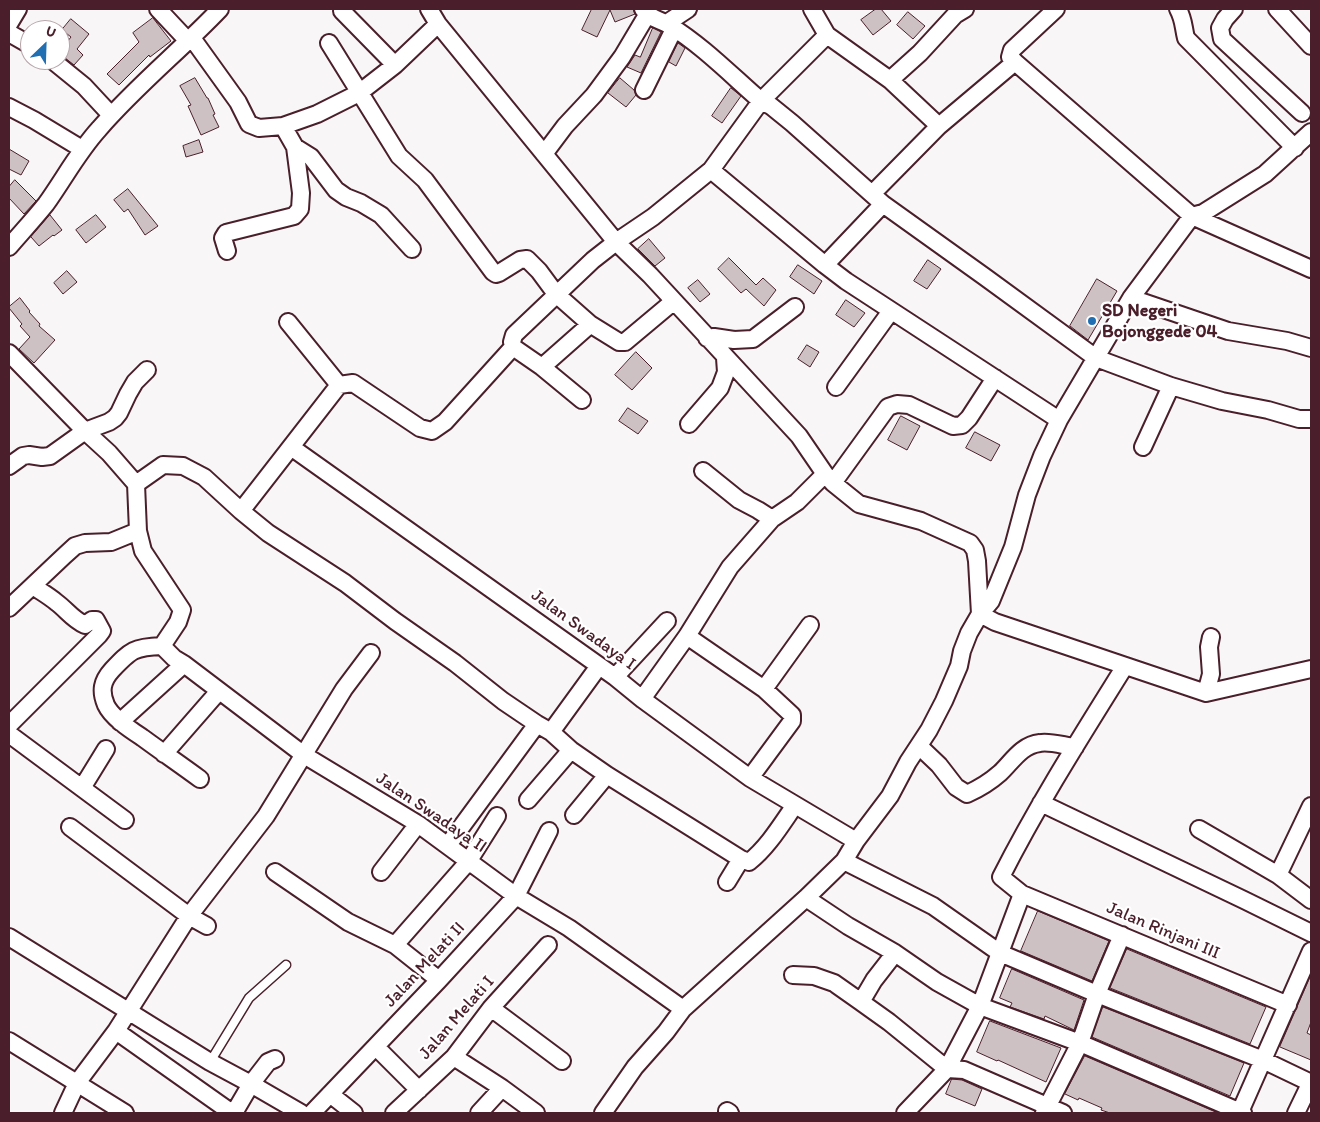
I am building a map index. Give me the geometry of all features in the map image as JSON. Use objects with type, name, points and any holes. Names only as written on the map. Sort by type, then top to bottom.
[{"type":"street","points":[[9,24],[18,9]]},
{"type":"street","points":[[158,9],[190,39],[238,102],[249,124],[259,128],[283,126],[317,114],[358,93],[395,66],[438,24]]},
{"type":"street","points":[[9,247],[46,203],[82,149],[111,115],[220,9]]},
{"type":"street","points":[[429,9],[438,24],[616,242],[674,301],[799,436],[829,478],[859,504],[921,521],[970,543],[975,550],[977,561],[980,614]]},
{"type":"street","points":[[644,90],[670,26],[688,9]]},
{"type":"street","points":[[812,9],[827,35],[890,80],[939,126]]},
{"type":"street","points":[[890,80],[920,53],[954,15],[965,9]]},
{"type":"street","points":[[1056,9],[1012,50],[1010,57],[1192,216],[1311,269]]},
{"type":"street","points":[[1178,9],[1184,19],[1186,38],[1295,148]]},
{"type":"street","points":[[1234,9],[1220,28],[1222,39],[1302,113]]},
{"type":"street","points":[[1277,9],[1311,46]]},
{"type":"street","points":[[342,11],[395,66]]},
{"type":"street","points":[[544,154],[565,126],[594,95],[622,57],[645,12],[692,40],[761,101],[792,122],[878,199],[1096,358],[1171,386],[1222,401],[1268,410],[1300,419],[1311,419]]},
{"type":"street","points":[[9,33],[20,40]]},
{"type":"street","points":[[582,400],[542,367],[513,347],[514,335],[593,260],[653,217],[711,170],[761,101],[827,35]]},
{"type":"street","points":[[329,44],[399,156],[425,180],[493,272],[496,274],[520,260],[527,259],[539,271],[556,294],[590,324],[619,342],[625,342],[674,301]]},
{"type":"street","points":[[825,265],[939,126],[1015,62]]},
{"type":"street","points":[[64,70],[84,86],[111,115]]},
{"type":"street","points":[[9,107],[82,149]]},
{"type":"street","points":[[227,251],[223,238],[226,233],[294,216],[300,209],[301,193],[295,147],[283,126]]},
{"type":"street","points":[[604,1113],[635,1067],[666,1032],[683,1009],[806,898],[844,861],[856,841],[890,796],[944,701],[959,666],[969,633],[991,600],[1010,556],[1027,496],[1042,456],[1059,420],[1131,298],[1192,216],[1203,213],[1265,174],[1311,132]]},
{"type":"street","points":[[295,147],[311,157],[336,190],[381,215],[412,249]]},
{"type":"street","points":[[711,170],[846,281],[1059,420]]},
{"type":"street","points":[[1131,298],[1228,331],[1287,341],[1311,348]]},
{"type":"street","points":[[707,338],[753,339],[794,306]]},
{"type":"street","points":[[836,387],[891,310]]},
{"type":"street","points":[[288,322],[339,385]]},
{"type":"street","points":[[542,367],[590,324]]},
{"type":"street","points":[[241,512],[339,385],[353,382],[420,428],[432,431],[445,422],[513,347]]},
{"type":"street","points":[[9,354],[85,432],[109,453],[136,484],[138,531],[143,551],[182,610],[178,622],[162,646],[143,647],[129,652],[106,677],[102,685],[106,707],[120,722],[200,779]]},
{"type":"street","points":[[689,424],[720,388],[726,372],[725,358]]},
{"type":"street","points":[[9,466],[23,456],[50,456],[85,432],[115,418],[132,388],[147,370]]},
{"type":"street","points":[[642,698],[687,636],[730,568],[772,519],[829,478],[888,408],[897,404],[909,405],[953,426],[962,424],[969,418],[995,378]]},
{"type":"street","points":[[1143,447],[1171,386]]},
{"type":"street","name":"Jalan Swadaya I","points":[[291,447],[616,677],[750,778],[856,841]]},
{"type":"street","points":[[136,484],[163,465],[183,466],[204,477],[241,512],[268,533],[344,583],[455,663],[503,701],[551,732],[571,750],[740,859],[749,862],[756,856],[766,846],[795,805]]},
{"type":"street","points":[[703,470],[739,500],[772,519]]},
{"type":"street","points":[[9,608],[75,546],[86,543],[111,542],[138,531]]},
{"type":"street","points":[[9,725],[102,631],[96,620],[92,620],[85,625],[79,622],[63,610],[58,603],[32,586]]},
{"type":"street","points":[[980,614],[995,622],[1206,693],[1311,669]]},
{"type":"street","points":[[616,677],[667,620]]},
{"type":"street","points":[[764,689],[810,625]]},
{"type":"street","points":[[687,636],[764,689],[792,715],[792,721],[750,778]]},
{"type":"street","points":[[1206,693],[1211,674],[1209,647],[1211,637]]},
{"type":"street","name":"Jalan Swadaya II","points":[[162,646],[174,658],[304,755],[418,824],[516,896],[569,928],[683,1009]]},
{"type":"street","points":[[63,1113],[77,1083],[116,1031],[189,916],[266,816],[344,689],[370,653]]},
{"type":"street","points":[[120,722],[184,664]]},
{"type":"street","points":[[551,732],[599,666]]},
{"type":"street","points":[[1125,666],[1041,803],[1311,933]]},
{"type":"street","points":[[164,754],[219,691]]},
{"type":"street","points":[[448,845],[537,724]]},
{"type":"street","points":[[9,734],[124,820]]},
{"type":"street","points":[[919,746],[956,787],[967,794],[995,778],[1015,756],[1030,746],[1040,742],[1075,747]]},
{"type":"street","points":[[82,788],[106,749]]},
{"type":"street","points":[[528,800],[571,750]]},
{"type":"street","points":[[574,815],[607,775]]},
{"type":"street","name":"Jalan Rinjani III","points":[[1041,803],[1001,876],[1022,894],[1288,1005]]},
{"type":"street","points":[[1278,875],[1311,806]]},
{"type":"street","points":[[395,945],[468,862],[497,816]]},
{"type":"street","points":[[381,872],[418,824]]},
{"type":"street","points":[[70,827],[189,916],[207,926]]},
{"type":"street","points":[[1199,829],[1278,875],[1311,900]]},
{"type":"street","name":"Jalan Melati II","points":[[312,1113],[516,896],[549,831]]},
{"type":"street","points":[[727,882],[740,859]]},
{"type":"street","points":[[844,861],[933,906],[1000,953],[1263,1060],[1311,1083],[1296,1113]]},
{"type":"street","points":[[275,872],[348,922],[395,945],[439,980]]},
{"type":"street","points":[[905,1113],[947,1068],[980,1006],[1022,894]]},
{"type":"street","points":[[806,898],[848,926],[895,953],[937,982],[980,1006],[1080,1043],[1242,1113],[1311,951]]},
{"type":"street","points":[[1046,1110],[1080,1043],[1097,994],[1122,935]]},
{"type":"street","points":[[9,937],[210,1062],[301,1113]]},
{"type":"street","name":"Jalan Melati I","points":[[394,1113],[454,1057],[491,1008],[548,945]]},
{"type":"street","points":[[861,1002],[874,980],[895,953]]},
{"type":"street","points":[[793,976],[814,976],[834,983],[889,1022],[947,1068],[964,1070],[1046,1110],[1063,1113]]},
{"type":"street","points":[[491,1008],[562,1061]]},
{"type":"street","points":[[116,1031],[233,1113],[251,1084],[268,1062],[274,1059]]},
{"type":"street","points":[[9,1041],[125,1113]]},
{"type":"street","points":[[376,1047],[419,1090]]},
{"type":"street","points":[[454,1057],[536,1113]]},
{"type":"street","points":[[479,1113],[502,1088]]},
{"type":"street","points":[[330,1094],[354,1113]]},
{"type":"lane","points":[[210,1062],[250,998],[286,965]]},
{"type":"building","points":[[592,9],[633,9],[635,14],[615,22],[610,10],[597,37],[582,30]]},
{"type":"building","points":[[876,9],[881,9],[891,21],[873,35],[861,20]]},
{"type":"building","points":[[908,12],[925,26],[913,39],[897,25]]},
{"type":"building","points":[[153,18],[171,41],[150,57],[149,55],[119,85],[107,74],[139,42],[133,33]]},
{"type":"building","points":[[71,19],[89,34],[77,49],[83,55],[74,65],[70,62]]},
{"type":"building","points":[[653,28],[661,32],[641,73],[627,67],[635,55],[640,57]]},
{"type":"building","points":[[678,43],[685,48],[676,66],[669,62]]},
{"type":"building","points":[[195,78],[208,98],[219,127],[201,135],[188,106],[191,105],[180,86]]},
{"type":"building","points":[[620,78],[634,90],[636,95],[626,107],[608,93]]},
{"type":"building","points":[[731,88],[741,96],[722,123],[712,116]]},
{"type":"building","points":[[199,140],[203,152],[186,157],[183,146]]},
{"type":"building","points":[[9,149],[29,161],[21,175],[9,169]]},
{"type":"building","points":[[15,180],[36,201],[24,214],[9,198],[9,187]]},
{"type":"building","points":[[128,189],[158,226],[145,235],[128,209],[124,212],[114,200]]},
{"type":"building","points":[[50,215],[62,230],[39,246],[31,237]]},
{"type":"building","points":[[96,215],[106,227],[86,243],[76,230]]},
{"type":"building","points":[[649,239],[665,258],[655,266],[638,249]]},
{"type":"building","points":[[729,258],[756,285],[763,278],[776,290],[764,306],[746,289],[741,293],[718,269]]},
{"type":"building","points":[[928,260],[941,269],[927,289],[914,281]]},
{"type":"building","points":[[798,265],[822,281],[814,294],[790,277]]},
{"type":"building","points":[[67,271],[77,282],[63,294],[54,283]]},
{"type":"building","points":[[1097,279],[1117,291],[1088,340],[1070,326]]},
{"type":"building","points":[[698,280],[710,294],[700,302],[688,288]]},
{"type":"building","points":[[20,298],[40,324],[39,326],[55,340],[34,363],[19,349],[30,337],[20,326],[22,324],[9,308]]},
{"type":"building","points":[[846,300],[865,313],[854,327],[836,315]]},
{"type":"building","points":[[807,345],[819,352],[810,367],[798,359]]},
{"type":"building","points":[[636,352],[652,368],[632,390],[615,375]]},
{"type":"building","points":[[628,408],[648,421],[638,434],[619,421]]},
{"type":"building","points":[[901,416],[920,426],[907,450],[888,440]]},
{"type":"building","points":[[975,432],[1000,445],[991,461],[966,448]]},
{"type":"building","points":[[1038,911],[1109,941],[1092,981],[1021,951]]},
{"type":"building","points":[[1127,949],[1266,1007],[1250,1044],[1110,988]]},
{"type":"building","points":[[1012,969],[1084,1000],[1074,1030],[1045,1016],[1044,1019],[1010,1007],[1012,1003],[1000,998]]},
{"type":"building","points":[[1311,975],[1311,1022],[1307,1033],[1311,1035],[1311,1060],[1280,1047]]},
{"type":"building","points":[[1103,1007],[1244,1063],[1230,1096],[1092,1037]]},
{"type":"building","points":[[990,1021],[1061,1048],[1046,1082],[977,1052]]},
{"type":"building","points":[[1085,1056],[1218,1113],[1110,1113],[1101,1110],[1102,1108],[1065,1094]]},
{"type":"building","points":[[952,1079],[962,1080],[982,1089],[975,1106],[946,1094]]},
{"type":"place","name":"SD Negeri Bojonggede 04","points":[[1092,321]]}]
